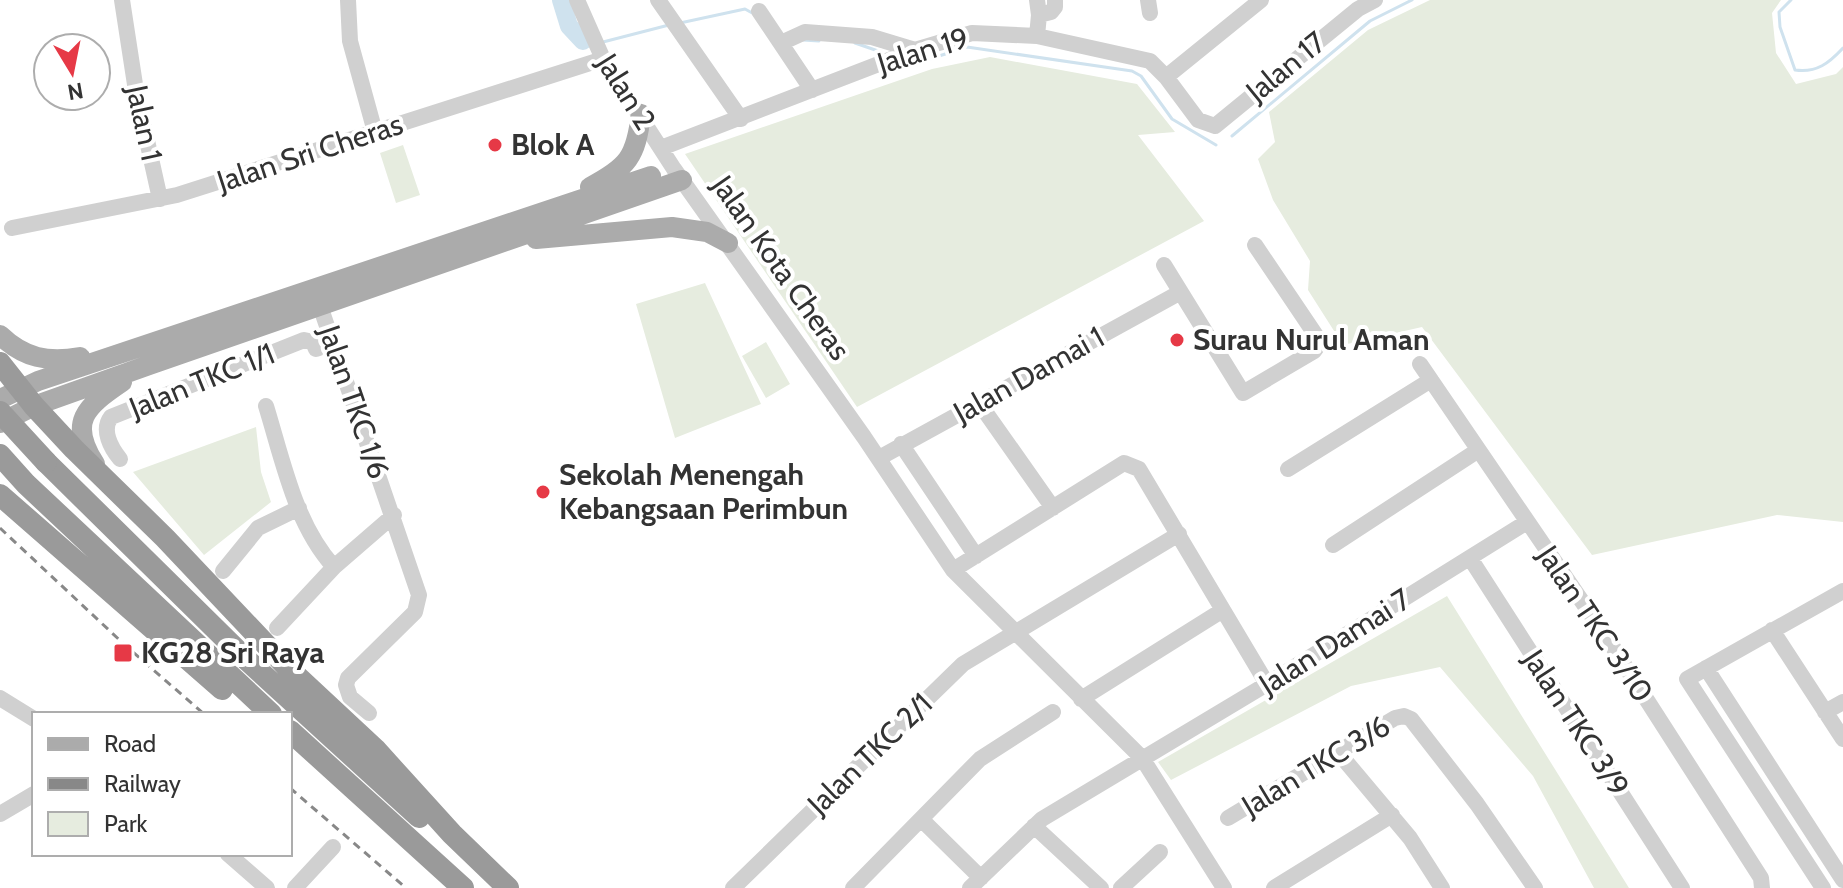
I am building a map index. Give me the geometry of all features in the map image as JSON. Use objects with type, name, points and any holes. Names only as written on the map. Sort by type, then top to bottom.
[{"type":"highway","points":[[0,363],[31,392],[104,477],[287,667],[375,749],[452,834],[508,888]]},
{"type":"highway","points":[[0,412],[46,462],[247,660],[498,888]]},
{"type":"highway","points":[[0,455],[26,484],[269,712]]},
{"type":"highway","points":[[0,495],[249,712]]},
{"type":"highway","points":[[0,507],[27,521]]},
{"type":"highway","points":[[292,733],[463,888]]},
{"type":"highway","points":[[292,748],[374,807]]},
{"type":"main road","points":[[544,212],[626,164],[637,141],[641,114]]},
{"type":"main road","name":"Jalan Kota Cheras","points":[[31,392],[317,297],[544,212],[678,174]]},
{"type":"main road","name":"Jalan Kota Cheras","points":[[317,297],[506,242],[678,174]]},
{"type":"main road","points":[[506,242],[672,227],[707,232],[728,243]]},
{"type":"main road","points":[[0,335],[24,353],[58,361],[145,356]]},
{"type":"main road","points":[[104,477],[81,436],[83,417],[145,356]]},
{"type":"main road","points":[[0,399],[31,392]]},
{"type":"main road","points":[[0,423],[31,392]]},
{"type":"street","name":"Jalan 1","points":[[122,0],[136,91],[160,199]]},
{"type":"street","points":[[348,0],[350,41],[375,132]]},
{"type":"street","name":"Jalan 2","points":[[577,0],[603,59],[678,174]]},
{"type":"street","points":[[658,0],[741,119]]},
{"type":"street","points":[[1037,36],[1038,8],[1051,12],[1055,0]]},
{"type":"street","points":[[1166,77],[1261,0]]},
{"type":"street","name":"Jalan 17","points":[[1215,126],[1355,4],[1375,0]]},
{"type":"street","points":[[759,11],[812,90]]},
{"type":"street","points":[[781,43],[805,32],[872,37],[915,50]]},
{"type":"street","name":"Jalan 19","points":[[661,148],[915,50],[972,33],[1037,36],[1150,61],[1198,120],[1215,126]]},
{"type":"street","name":"Jalan Sri Cheras","points":[[12,228],[160,199],[603,59]]},
{"type":"street","name":"Jalan Kota Cheras","points":[[678,174],[879,458],[953,570],[1142,758],[1224,888]]},
{"type":"street","points":[[1164,265],[1243,393],[1314,351],[1319,344],[1255,245]]},
{"type":"street","name":"Jalan Damai 1","points":[[879,458],[1179,293]]},
{"type":"street","name":"Jalan TKC 1/6","points":[[317,297],[419,595],[415,612],[348,678],[346,685],[350,697],[369,713]]},
{"type":"street","name":"Jalan TKC 1/1","points":[[120,459],[106,431],[111,417],[304,340],[313,342],[316,349],[333,343]]},
{"type":"street","name":"Jalan TKC 3/10","points":[[1420,364],[1625,666],[1761,878],[1762,888]]},
{"type":"street","points":[[1288,469],[1431,380]]},
{"type":"street","points":[[979,403],[1053,508]]},
{"type":"street","points":[[266,406],[299,508],[316,547],[334,567]]},
{"type":"street","points":[[901,444],[976,556]]},
{"type":"street","points":[[1333,545],[1477,451]]},
{"type":"street","points":[[953,570],[1124,463],[1139,469],[1267,684]]},
{"type":"street","points":[[223,571],[258,528],[299,508]]},
{"type":"street","points":[[277,628],[334,567],[394,515]]},
{"type":"street","name":"Jalan Damai 7","points":[[976,883],[1034,826],[1527,522]]},
{"type":"street","name":"Jalan TKC 2/1","points":[[733,888],[963,664],[1179,534]]},
{"type":"street","name":"Jalan TKC 3/9","points":[[1470,558],[1682,888]]},
{"type":"street","points":[[1823,888],[1687,679],[1843,591]]},
{"type":"street","points":[[1081,699],[1223,610]]},
{"type":"street","points":[[1772,630],[1843,739]]},
{"type":"street","points":[[1706,668],[1843,880]]},
{"type":"street","points":[[0,698],[32,718]]},
{"type":"street","points":[[1825,712],[1843,702]]},
{"type":"street","points":[[0,710],[32,728]]},
{"type":"street","points":[[853,888],[980,759],[1053,712]]},
{"type":"street","name":"Jalan TKC 3/6","points":[[1228,818],[1337,751],[1404,716],[1411,719],[1477,804],[1535,888]]},
{"type":"street","points":[[1337,751],[1392,815],[1437,886]]},
{"type":"street","points":[[0,814],[32,795]]},
{"type":"street","points":[[1274,888],[1392,815]]},
{"type":"street","points":[[921,819],[976,883]]},
{"type":"street","points":[[1034,826],[1101,888]]},
{"type":"street","points":[[295,888],[333,847]]},
{"type":"street","points":[[1121,888],[1160,852]]},
{"type":"street","points":[[230,856],[267,888]]},
{"type":"green space","points":[[1430,0],[1781,0],[1772,13],[1776,53],[1796,84],[1836,74],[1843,67],[1843,522],[1777,515],[1592,555],[1422,327],[1343,345],[1308,290],[1310,261],[1273,200],[1258,159],[1275,142],[1269,112],[1368,30]]},
{"type":"green space","points":[[990,57],[1137,84],[1175,132],[1138,135],[1204,221],[857,407],[685,154],[932,69]]},
{"type":"green space","points":[[403,145],[420,195],[396,203],[380,153]]},
{"type":"green space","points":[[705,283],[761,404],[675,438],[636,304]]},
{"type":"green space","points":[[766,342],[790,384],[766,398],[742,356]]},
{"type":"green space","points":[[256,427],[261,472],[271,502],[204,555],[133,472]]},
{"type":"green space","points":[[1447,596],[1629,888],[1594,888],[1533,776],[1440,667],[1351,686],[1171,780],[1158,762]]},
{"type":"waterway","points":[[561,0],[569,26],[583,41]]},
{"type":"waterway","points":[[1232,136],[1370,21],[1412,0]]},
{"type":"waterway","points":[[1791,0],[1779,12],[1780,27],[1795,70],[1822,66],[1843,48]]},
{"type":"waterway","points":[[680,23],[745,9],[754,14]]},
{"type":"waterway","points":[[603,42],[669,25]]},
{"type":"waterway","points":[[803,40],[819,41]]},
{"type":"waterway","points":[[855,43],[881,52]]},
{"type":"waterway","points":[[899,63],[911,65],[967,47],[1132,71],[1141,76],[1172,119],[1216,145]]},
{"type":"railway","points":[[0,528],[202,712]]},
{"type":"railway","points":[[292,790],[406,888]]},
{"type":"place","name":"Blok A","points":[[495,145]]},
{"type":"place","name":"Surau Nurul Aman","points":[[1177,340]]},
{"type":"place","name":"Sekolah Menengah Kebangsaan Perimbun","points":[[543,492]]},
{"type":"place","name":"KG28 Sri Raya","points":[[123,653]]}]
